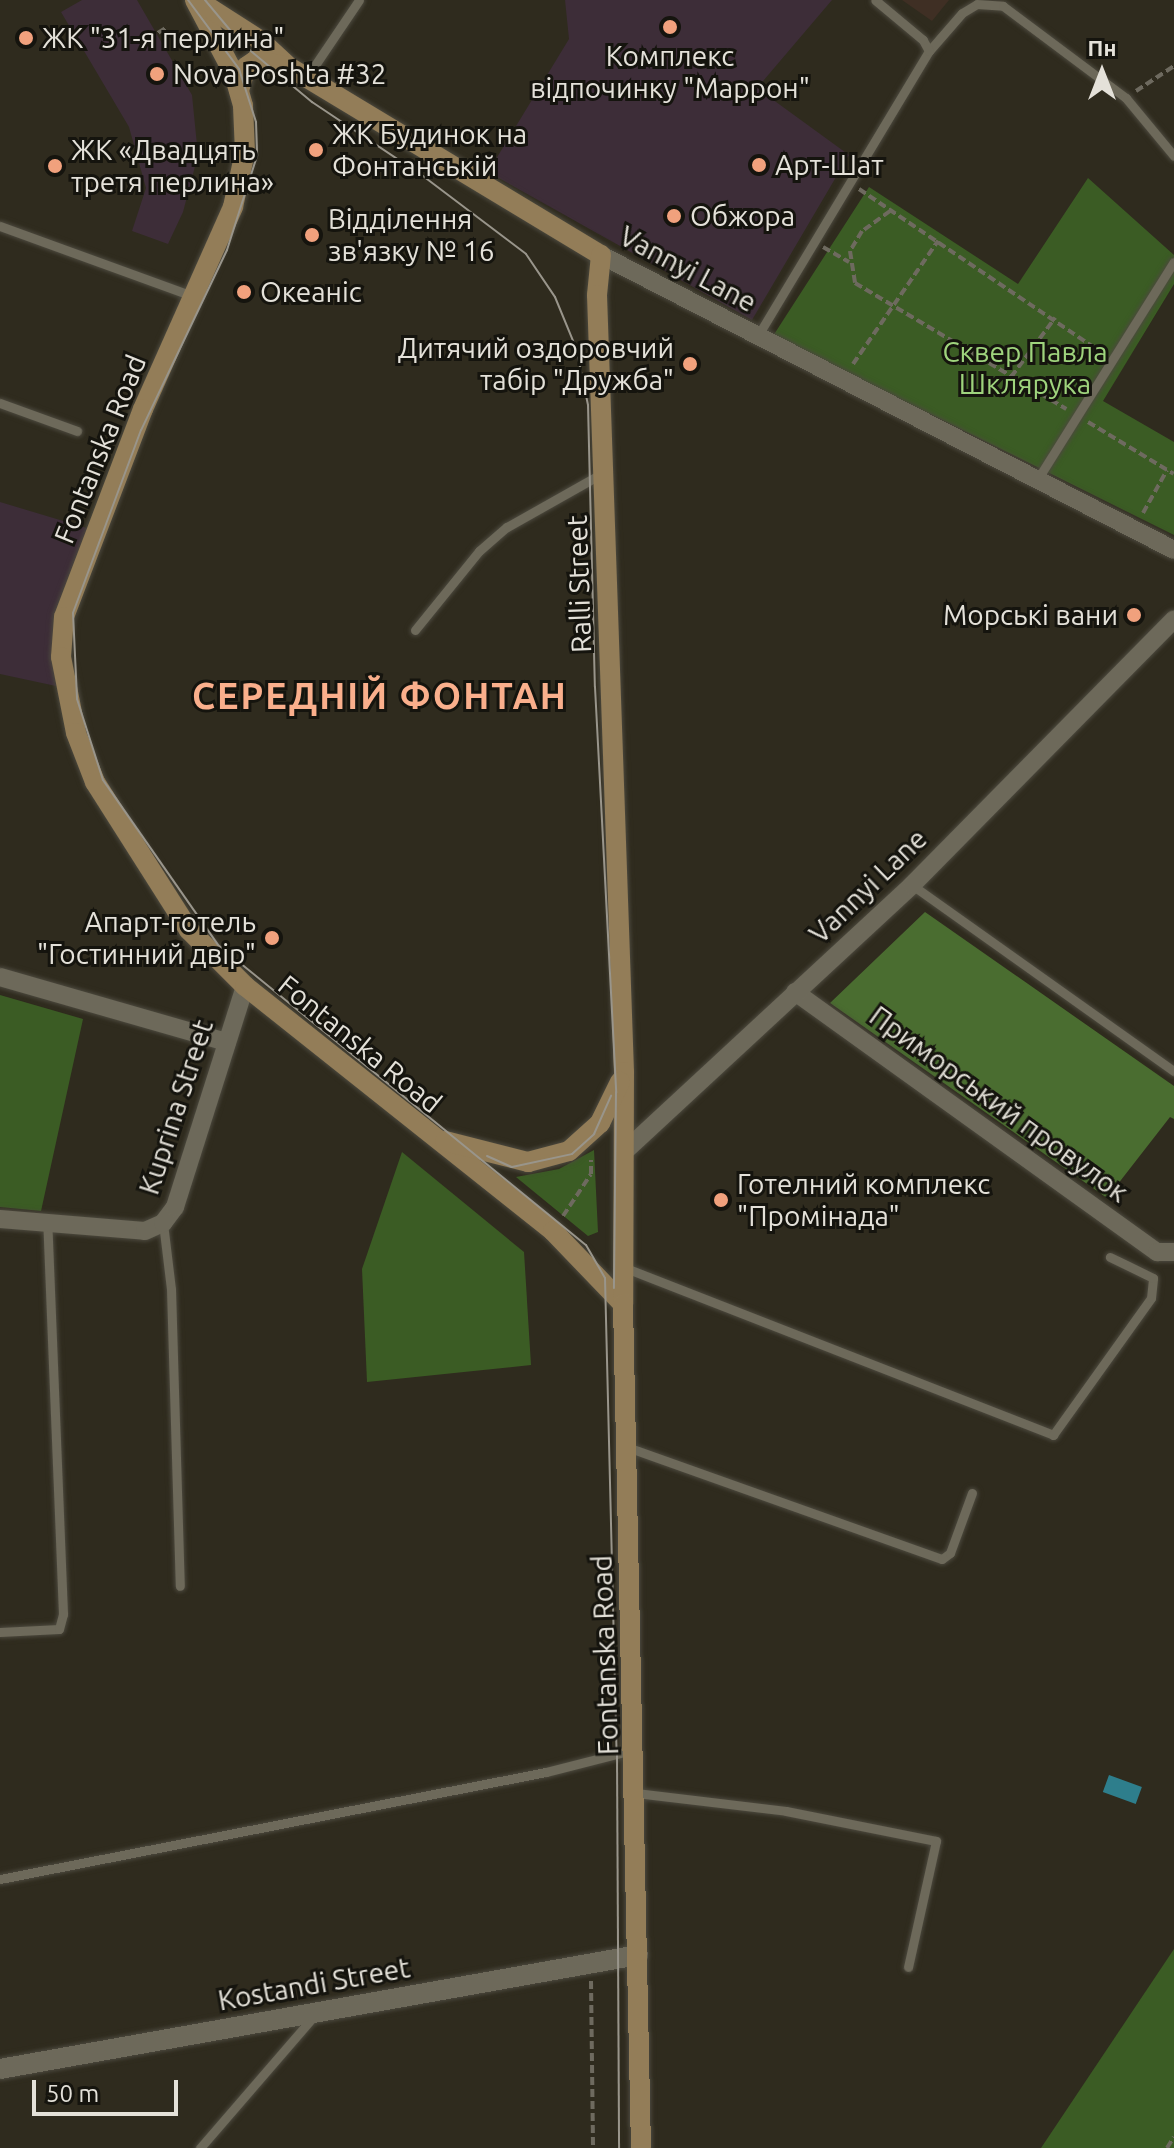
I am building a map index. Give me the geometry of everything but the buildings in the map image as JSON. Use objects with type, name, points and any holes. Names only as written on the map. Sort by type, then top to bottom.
[{"type":"main road","name":"Vannyi Lane","points":[[196,0],[261,41],[289,67],[601,255]]},
{"type":"main road","name":"Fontanska Road","points":[[196,0],[239,90],[245,152],[233,207],[143,409],[64,617],[61,657],[66,697],[95,782],[189,930],[245,986],[553,1231],[623,1304],[636,1750],[641,2148]]},
{"type":"main road","points":[[239,90],[246,67],[256,60],[289,67]]},
{"type":"main road","name":"Ralli Street","points":[[601,255],[597,295],[624,1072],[623,1304]]},
{"type":"main road","points":[[430,1136],[528,1162],[569,1151],[600,1123],[624,1072]]},
{"type":"street","name":"Vannyi Lane","points":[[601,255],[1174,550]]},
{"type":"street","name":"Vannyi Lane","points":[[625,1151],[912,885],[1174,619]]},
{"type":"street","points":[[0,977],[227,1042]]},
{"type":"street","name":"Kuprina Street","points":[[0,1219],[145,1231],[163,1223],[175,1207],[245,986]]},
{"type":"street","name":"Приморський провулок","points":[[795,992],[1157,1252],[1174,1252]]},
{"type":"street","name":"Kostandi Street","points":[[0,2069],[638,1955]]},
{"type":"lane","points":[[307,78],[359,0]]},
{"type":"lane","points":[[875,0],[923,40],[929,51]]},
{"type":"lane","points":[[757,337],[929,51],[962,13],[977,4],[1004,3],[1126,98],[1174,156]]},
{"type":"lane","points":[[0,226],[193,296]]},
{"type":"lane","points":[[1037,480],[1174,262]]},
{"type":"lane","points":[[0,403],[77,431]]},
{"type":"lane","points":[[415,630],[479,551],[507,527],[603,473]]},
{"type":"lane","points":[[912,885],[1174,1071]]},
{"type":"lane","points":[[0,1632],[59,1629],[63,1614],[47,1222]]},
{"type":"lane","points":[[163,1223],[172,1305],[180,1586]]},
{"type":"lane","points":[[623,1267],[1053,1435],[1151,1298],[1153,1278],[1110,1257]]},
{"type":"lane","points":[[627,1447],[942,1559],[950,1553],[972,1493]]},
{"type":"lane","points":[[0,1879],[546,1772],[636,1750]]},
{"type":"lane","points":[[636,1793],[786,1811],[936,1841],[908,1967]]},
{"type":"lane","points":[[200,2148],[317,2012]]},
{"type":"path","points":[[148,39],[167,27]]},
{"type":"path","points":[[1126,98],[1174,66]]},
{"type":"path","points":[[850,183],[1055,318],[1113,360]]},
{"type":"path","points":[[890,211],[862,231],[849,262],[855,283],[891,308],[1174,474]]},
{"type":"path","points":[[842,380],[938,241]]},
{"type":"path","points":[[815,243],[849,262]]},
{"type":"path","points":[[1011,377],[1055,318]]},
{"type":"path","points":[[1136,526],[1167,470]]},
{"type":"path","points":[[591,1963],[593,2148]]},
{"type":"path","points":[[1167,2148],[1174,2137]]},
{"type":"shaded area","points":[[82,0],[137,0],[192,95],[198,155],[183,212],[168,244],[132,231],[146,188],[129,127],[61,12]]},
{"type":"shaded area","points":[[565,0],[832,0],[757,88],[849,155],[752,320],[488,172],[569,39]]},
{"type":"shaded area","points":[[902,0],[949,0],[932,21]]},
{"type":"shaded area","points":[[0,502],[90,529],[54,658],[56,686],[0,674]]},
{"type":"green space","name":"Сквер Павла Шклярука","points":[[1088,178],[1174,255],[1174,284],[1103,401],[1174,442],[1174,535],[773,336],[869,187],[1018,284]]},
{"type":"green space","points":[[925,912],[1174,1086],[1174,1119],[1170,1117],[1107,1198],[830,1003]]},
{"type":"green space","points":[[0,995],[83,1019],[41,1211],[0,1207]]},
{"type":"green space","points":[[594,1150],[598,1232],[588,1236],[516,1177],[559,1169]]},
{"type":"green space","points":[[402,1152],[524,1252],[531,1365],[367,1382],[362,1269]]},
{"type":"green space","points":[[1174,1949],[1174,2148],[1041,2148]]},
{"type":"water","points":[[1109,1775],[1142,1787],[1136,1804],[1103,1792]]},
{"type":"tram line","points":[[188,0],[239,69],[256,122],[257,156],[227,250],[141,430],[73,613],[77,699],[103,780],[218,945],[586,1245],[605,1278],[617,1754],[619,2148]]},
{"type":"tram line","points":[[205,0],[240,42],[312,102],[423,176],[526,254],[555,297],[576,348],[588,405],[595,687],[616,1092],[614,1288]]},
{"type":"tram line","points":[[487,1156],[512,1167],[572,1154],[594,1134],[611,1096]]},
{"type":"place","name":"Комплекс відпочинку \"Маррон\"","points":[[670,27]]},
{"type":"place","name":"ЖК \"31-я перлина\"","points":[[26,38]]},
{"type":"place","name":"Nova Poshta #32","points":[[157,74]]},
{"type":"place","name":"ЖК Будинок на Фонтанській","points":[[316,150]]},
{"type":"place","name":"Арт-Шат","points":[[759,165]]},
{"type":"place","name":"ЖК «Двадцять третя перлина»","points":[[55,166]]},
{"type":"place","name":"Обжора","points":[[674,216]]},
{"type":"place","name":"Відділення зв'язку № 16","points":[[312,235]]},
{"type":"place","name":"Океаніс","points":[[244,292]]},
{"type":"place","name":"Дитячий оздоровчий табір \"Дружба\"","points":[[690,364]]},
{"type":"place","name":"Морські вани","points":[[1134,615]]},
{"type":"place","name":"Апарт-готель \"Гостинний двір\"","points":[[272,938]]},
{"type":"place","name":"Готелний комплекс \"Промінада\"","points":[[721,1200]]},
{"type":"district","name":"СЕРЕДНІЙ ФОНТАН","points":[[380,696]]}]
